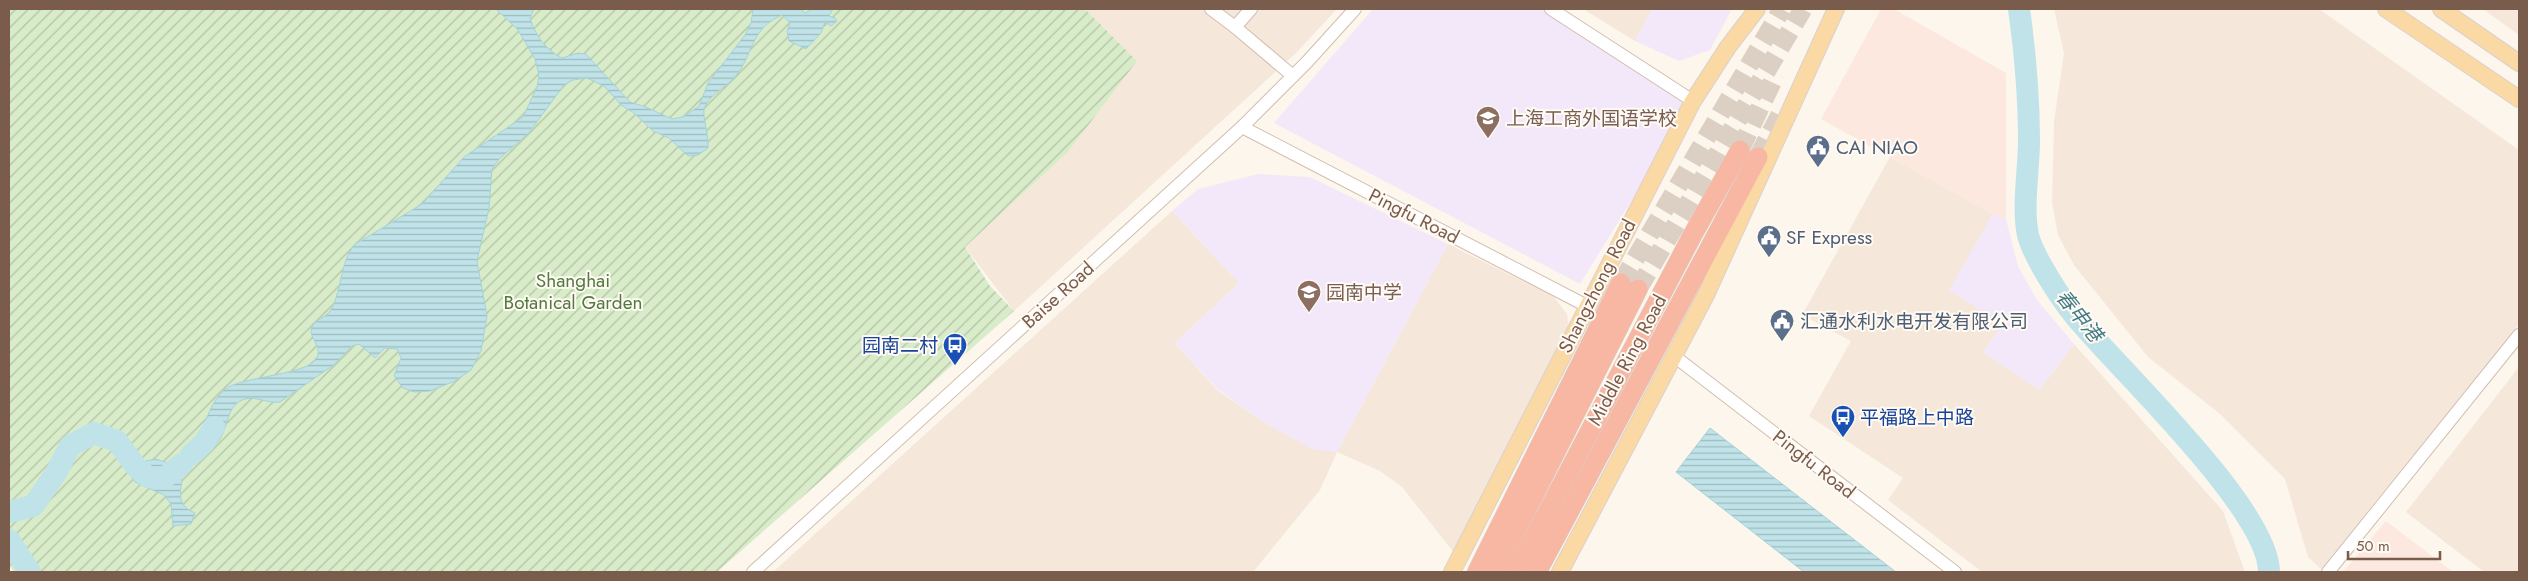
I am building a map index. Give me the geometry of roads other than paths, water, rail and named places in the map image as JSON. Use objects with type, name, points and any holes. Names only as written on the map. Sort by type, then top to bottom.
[{"type":"highway","name":"Middle Ring Road","points":[[1516,572],[1692,236],[1740,150]]},
{"type":"highway","name":"Middle Ring Road","points":[[1537,572],[1758,157]]},
{"type":"highway","name":"Middle Ring Road","points":[[1477,572],[1629,286],[1495,572]]},
{"type":"highway","points":[[1541,572],[1578,495]]},
{"type":"main road","name":"Shangzhong Road","points":[[1452,572],[1693,101],[1719,60],[1758,9]]},
{"type":"main road","points":[[1560,572],[1706,295],[1836,9]]},
{"type":"main road","points":[[2386,9],[2519,99]]},
{"type":"main road","points":[[2441,9],[2519,63]]},
{"type":"street","points":[[1211,9],[1293,76]]},
{"type":"street","points":[[1235,27],[1251,9]]},
{"type":"street","name":"Baise Road","points":[[753,572],[1242,127],[1293,76],[1355,9]]},
{"type":"street","points":[[1551,9],[1693,101]]},
{"type":"street","name":"Pingfu Road","points":[[1242,127],[1587,306]]},
{"type":"street","points":[[2328,572],[2519,335]]},
{"type":"street","name":"Pingfu Road","points":[[1674,356],[1954,572]]},
{"type":"water","points":[[496,9],[534,9],[530,18],[532,24],[538,36],[556,55],[562,58],[578,53],[586,54],[630,102],[672,119],[683,117],[699,106],[708,83],[745,35],[751,23],[753,9],[800,9],[805,13],[812,9],[833,9],[829,16],[837,21],[831,26],[825,22],[821,33],[806,49],[789,41],[787,31],[790,23],[782,15],[763,28],[757,36],[740,71],[730,82],[712,96],[706,105],[704,114],[708,148],[698,155],[688,156],[669,138],[653,131],[634,113],[621,105],[605,87],[594,81],[586,78],[573,80],[564,85],[528,134],[500,158],[492,169],[489,208],[477,261],[487,316],[481,351],[471,370],[455,381],[430,391],[414,392],[403,388],[394,376],[401,358],[397,349],[385,348],[375,358],[359,344],[352,346],[335,364],[280,402],[249,398],[240,401],[230,413],[219,440],[203,457],[192,447],[214,402],[224,390],[245,381],[291,371],[314,362],[318,351],[311,329],[332,308],[346,260],[354,245],[422,204],[464,157],[523,117],[537,87],[539,75],[535,59],[518,30]]},
{"type":"water","points":[[1710,428],[1896,572],[1804,572],[1676,472]]},
{"type":"water","points":[[156,459],[168,463],[182,481],[181,500],[186,507],[195,513],[191,524],[173,526],[171,504],[164,495],[135,482],[128,472],[134,463]]},
{"type":"waterway","name":"春申港","points":[[2019,9],[2025,58],[2028,108],[2029,141],[2026,224],[2035,254],[2062,299],[2075,316],[2188,441],[2245,513],[2262,545],[2269,572]]},
{"type":"waterway","points":[[191,455],[204,443],[214,427]]},
{"type":"waterway","points":[[9,512],[33,506],[56,473],[70,446],[94,433],[117,441],[136,467],[148,477],[164,478],[182,464]]},
{"type":"waterway","points":[[9,540],[30,572]]},
{"type":"tunnel","points":[[1621,283],[1782,9]]},
{"type":"tunnel","points":[[1638,289],[1803,9]]},
{"type":"tunnel","points":[[1740,150],[1776,74]]},
{"type":"tunnel","points":[[1758,157],[1783,109]]},
{"type":"place","name":"上海工商外国语学校","points":[[1488,139]]},
{"type":"place","name":"CAI NIAO","points":[[1818,168]]},
{"type":"place","name":"SF Express","points":[[1769,258]]},
{"type":"place","name":"园南中学","points":[[1309,313]]},
{"type":"place","name":"汇通水利水电开发有限公司","points":[[1782,342]]},
{"type":"place","name":"园南二村","points":[[955,366]]},
{"type":"place","name":"平福路上中路","points":[[1843,438]]},
{"type":"park label","name":"Shanghai Botanical Garden","points":[[573,291]]}]
